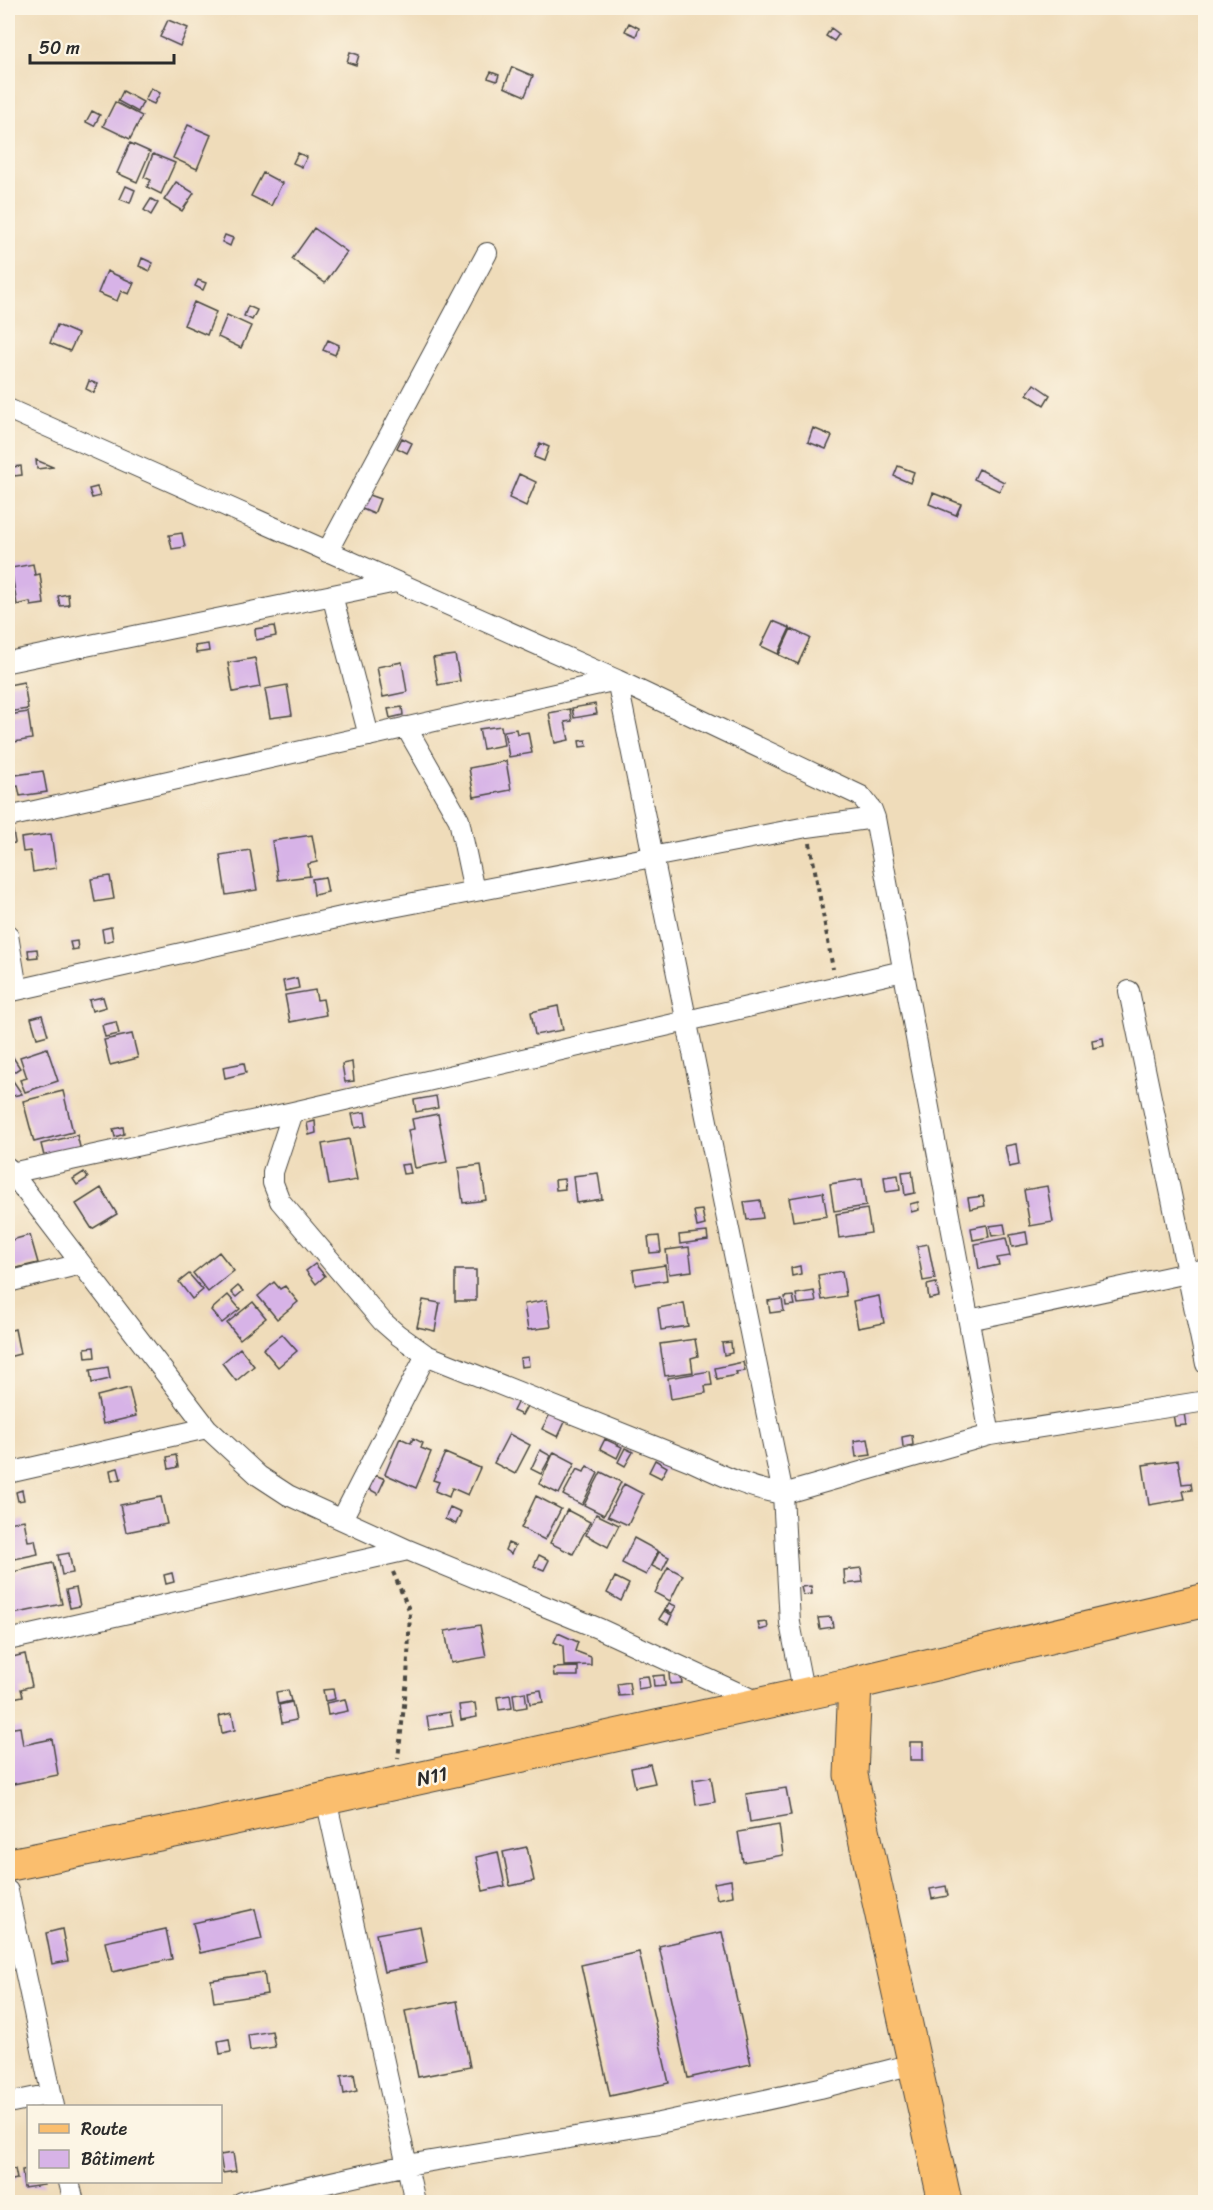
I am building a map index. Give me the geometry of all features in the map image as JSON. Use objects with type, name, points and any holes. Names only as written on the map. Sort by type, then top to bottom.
[{"type":"highway","points":[[945,2202],[850,1775],[855,1683],[1206,1600]]},
{"type":"main road","name":"N11","points":[[8,1865],[326,1799],[855,1683]]},
{"type":"street","points":[[327,552],[488,253]]},
{"type":"street","points":[[8,410],[617,680],[861,796],[875,818],[990,1435]]},
{"type":"street","points":[[8,662],[396,582]]},
{"type":"street","points":[[332,595],[369,736]]},
{"type":"street","points":[[8,817],[617,680]]},
{"type":"street","points":[[617,680],[783,1494],[790,1623],[804,1695]]},
{"type":"street","points":[[406,728],[459,820],[474,891]]},
{"type":"street","points":[[8,935],[12,990],[346,916],[807,827],[875,818]]},
{"type":"street","points":[[762,1704],[600,1629],[408,1550],[288,1495],[259,1476],[207,1428],[9,1171],[292,1112],[903,971]]},
{"type":"street","points":[[1129,991],[1197,1271],[1206,1364]]},
{"type":"street","points":[[292,1112],[273,1172],[273,1183],[280,1201],[382,1321],[398,1335],[426,1355],[691,1461],[726,1478],[766,1492],[783,1494],[990,1435],[1206,1401]]},
{"type":"street","points":[[8,1282],[81,1264]]},
{"type":"street","points":[[969,1320],[1197,1271]]},
{"type":"street","points":[[342,1519],[426,1355]]},
{"type":"street","points":[[8,1473],[207,1428]]},
{"type":"street","points":[[8,1640],[408,1550]]},
{"type":"street","points":[[326,1799],[415,2202]]},
{"type":"street","points":[[8,1891],[52,2100],[8,2103]]},
{"type":"street","points":[[242,2202],[407,2165],[659,2123],[820,2088],[913,2064]]},
{"type":"street","points":[[69,2183],[74,2202]]},
{"type":"path","points":[[807,827],[837,987]]},
{"type":"path","points":[[385,1555],[410,1612],[407,1679],[395,1784]]},
{"type":"building","points":[[780,8],[800,8],[798,13]]},
{"type":"building","points":[[168,20],[188,28],[180,46],[160,37]]},
{"type":"building","points":[[629,23],[639,28],[636,36],[625,31]]},
{"type":"building","points":[[831,28],[839,34],[834,41],[826,36]]},
{"type":"building","points":[[350,52],[359,55],[356,65],[347,62]]},
{"type":"building","points":[[512,67],[533,76],[525,96],[504,87]]},
{"type":"building","points":[[491,72],[499,75],[497,81],[488,78]]},
{"type":"building","points":[[151,88],[160,93],[154,104],[145,100]]},
{"type":"building","points":[[123,91],[143,102],[138,112],[118,101]]},
{"type":"building","points":[[115,102],[142,116],[130,139],[103,126]]},
{"type":"building","points":[[92,111],[100,115],[94,126],[86,122]]},
{"type":"building","points":[[188,125],[211,135],[197,169],[173,158]]},
{"type":"building","points":[[130,143],[150,152],[137,182],[117,173]]},
{"type":"building","points":[[298,153],[307,157],[302,167],[293,163]]},
{"type":"building","points":[[153,154],[175,163],[161,194],[147,187],[151,180],[144,177]]},
{"type":"building","points":[[263,173],[282,183],[271,206],[251,196]]},
{"type":"building","points":[[176,182],[194,193],[182,211],[164,200]]},
{"type":"building","points":[[126,186],[135,190],[130,203],[120,199]]},
{"type":"building","points":[[151,199],[158,203],[151,215],[144,210]]},
{"type":"building","points":[[314,228],[347,252],[325,283],[292,259]]},
{"type":"building","points":[[225,235],[233,238],[230,246],[222,242]]},
{"type":"building","points":[[142,258],[153,263],[150,271],[139,266]]},
{"type":"building","points":[[107,271],[134,283],[129,294],[121,291],[117,301],[98,293]]},
{"type":"building","points":[[198,280],[206,283],[203,290],[195,286]]},
{"type":"building","points":[[194,302],[216,312],[207,335],[184,325]]},
{"type":"building","points":[[248,306],[257,310],[252,320],[244,316]]},
{"type":"building","points":[[227,315],[251,326],[241,348],[218,337]]},
{"type":"building","points":[[57,325],[78,334],[70,351],[50,343]]},
{"type":"building","points":[[328,340],[339,345],[335,355],[323,350]]},
{"type":"building","points":[[89,381],[98,384],[94,393],[86,389]]},
{"type":"building","points":[[1034,384],[1050,395],[1044,405],[1027,394]]},
{"type":"building","points":[[813,428],[832,436],[826,449],[808,442]]},
{"type":"building","points":[[402,438],[412,443],[407,453],[397,448]]},
{"type":"building","points":[[540,443],[549,447],[544,461],[534,457]]},
{"type":"building","points":[[10,456],[12,478],[8,478],[8,457]]},
{"type":"building","points":[[36,460],[53,467],[37,469]]},
{"type":"building","points":[[21,466],[22,475],[14,476],[12,467]]},
{"type":"building","points":[[898,466],[914,472],[910,483],[894,476]]},
{"type":"building","points":[[979,469],[1004,482],[999,491],[974,479]]},
{"type":"building","points":[[519,474],[536,482],[526,506],[509,498]]},
{"type":"building","points":[[97,487],[100,496],[92,498],[89,489]]},
{"type":"building","points":[[933,493],[961,504],[956,515],[929,504]]},
{"type":"building","points":[[366,494],[380,499],[374,514],[360,508]]},
{"type":"building","points":[[182,533],[185,547],[172,549],[169,535]]},
{"type":"building","points":[[33,564],[35,575],[40,574],[44,604],[31,606],[30,602],[17,605],[11,568]]},
{"type":"building","points":[[68,594],[69,605],[60,606],[58,596]]},
{"type":"building","points":[[13,615],[14,625],[8,626],[8,616]]},
{"type":"building","points":[[773,621],[790,628],[778,654],[761,646]]},
{"type":"building","points":[[274,626],[276,636],[256,640],[255,629]]},
{"type":"building","points":[[791,629],[810,638],[798,664],[779,655]]},
{"type":"building","points":[[208,644],[209,651],[196,653],[195,646]]},
{"type":"building","points":[[455,655],[460,681],[438,685],[433,658]]},
{"type":"building","points":[[255,658],[260,687],[233,692],[228,663]]},
{"type":"building","points":[[402,662],[407,692],[383,697],[377,667]]},
{"type":"building","points":[[24,682],[28,709],[8,712],[8,685]]},
{"type":"building","points":[[287,685],[292,715],[270,718],[265,689]]},
{"type":"building","points":[[595,704],[597,714],[574,718],[572,708]]},
{"type":"building","points":[[402,707],[403,715],[390,718],[388,709]]},
{"type":"building","points":[[570,709],[572,721],[565,722],[569,740],[555,743],[549,713]]},
{"type":"building","points":[[28,712],[32,739],[8,743],[8,715]]},
{"type":"building","points":[[501,726],[504,745],[483,749],[479,729]]},
{"type":"building","points":[[516,729],[517,734],[528,732],[532,753],[509,757],[504,731]]},
{"type":"building","points":[[586,740],[587,746],[580,747],[579,741]]},
{"type":"building","points":[[506,761],[511,790],[474,797],[469,768]]},
{"type":"building","points":[[43,771],[47,792],[20,796],[18,786],[11,787],[9,776]]},
{"type":"building","points":[[13,831],[15,843],[8,844],[8,832]]},
{"type":"building","points":[[51,834],[56,868],[33,872],[30,851],[23,852],[21,838]]},
{"type":"building","points":[[312,835],[317,862],[308,864],[310,876],[278,880],[272,841]]},
{"type":"building","points":[[250,850],[257,890],[226,895],[220,855]]},
{"type":"building","points":[[110,876],[114,899],[95,902],[91,879]]},
{"type":"building","points":[[325,877],[328,892],[314,895],[312,879]]},
{"type":"building","points":[[111,927],[113,940],[104,942],[102,929]]},
{"type":"building","points":[[77,941],[78,949],[72,950],[70,942]]},
{"type":"building","points":[[37,949],[38,957],[29,958],[28,950]]},
{"type":"building","points":[[297,978],[299,988],[285,991],[283,981]]},
{"type":"building","points":[[315,990],[317,1000],[323,999],[326,1015],[290,1022],[285,995]]},
{"type":"building","points":[[103,997],[106,1007],[92,1011],[89,1000]]},
{"type":"building","points":[[558,1006],[563,1030],[535,1035],[531,1012]]},
{"type":"building","points":[[42,1015],[48,1035],[37,1038],[31,1018]]},
{"type":"building","points":[[116,1022],[119,1034],[105,1037],[102,1025]]},
{"type":"building","points":[[132,1034],[138,1058],[110,1065],[104,1040]]},
{"type":"building","points":[[1103,1038],[1104,1046],[1093,1048],[1092,1040]]},
{"type":"building","points":[[47,1048],[58,1081],[25,1092],[20,1080],[27,1078],[20,1057]]},
{"type":"building","points":[[11,1054],[20,1068],[9,1075],[22,1094],[8,1097],[8,1056]]},
{"type":"building","points":[[352,1062],[354,1081],[345,1082],[342,1064]]},
{"type":"building","points":[[244,1063],[246,1073],[225,1078],[223,1067]]},
{"type":"building","points":[[63,1091],[73,1132],[34,1142],[23,1101]]},
{"type":"building","points":[[436,1096],[438,1108],[416,1112],[414,1100]]},
{"type":"building","points":[[365,1112],[367,1126],[355,1128],[352,1114]]},
{"type":"building","points":[[438,1114],[447,1162],[415,1168],[408,1130],[414,1129],[412,1119]]},
{"type":"building","points":[[315,1121],[316,1133],[309,1135],[307,1123]]},
{"type":"building","points":[[123,1127],[124,1134],[115,1137],[113,1129]]},
{"type":"building","points":[[77,1135],[81,1151],[45,1160],[41,1144]]},
{"type":"building","points":[[349,1139],[357,1180],[329,1185],[322,1144]]},
{"type":"building","points":[[1016,1144],[1019,1165],[1009,1167],[1005,1146]]},
{"type":"building","points":[[409,1164],[411,1173],[403,1174],[401,1165]]},
{"type":"building","points":[[481,1165],[486,1200],[463,1203],[458,1168]]},
{"type":"building","points":[[912,1171],[915,1193],[905,1195],[902,1172]]},
{"type":"building","points":[[84,1172],[88,1178],[77,1185],[73,1179]]},
{"type":"building","points":[[598,1173],[602,1199],[576,1203],[573,1176]]},
{"type":"building","points":[[898,1175],[900,1190],[886,1192],[884,1177]]},
{"type":"building","points":[[564,1179],[565,1189],[556,1190],[555,1180]]},
{"type":"building","points":[[862,1179],[866,1206],[834,1211],[830,1184]]},
{"type":"building","points":[[1047,1186],[1053,1222],[1030,1226],[1024,1190]]},
{"type":"building","points":[[101,1188],[117,1214],[92,1229],[76,1204]]},
{"type":"building","points":[[823,1192],[827,1216],[793,1221],[789,1198]]},
{"type":"building","points":[[983,1196],[985,1206],[970,1209],[968,1198]]},
{"type":"building","points":[[760,1200],[763,1218],[747,1220],[744,1202]]},
{"type":"building","points":[[918,1202],[919,1210],[911,1212],[910,1204]]},
{"type":"building","points":[[867,1209],[871,1233],[839,1238],[836,1214]]},
{"type":"building","points":[[702,1210],[705,1225],[697,1227],[694,1211]]},
{"type":"building","points":[[1004,1224],[1006,1234],[992,1236],[990,1226]]},
{"type":"building","points":[[987,1225],[989,1237],[973,1240],[971,1228]]},
{"type":"building","points":[[707,1232],[708,1240],[680,1244],[679,1235]]},
{"type":"building","points":[[1026,1232],[1028,1244],[1012,1247],[1010,1235]]},
{"type":"building","points":[[30,1235],[38,1263],[8,1270],[8,1241]]},
{"type":"building","points":[[659,1236],[661,1252],[650,1253],[648,1237]]},
{"type":"building","points":[[1006,1238],[1010,1256],[997,1258],[999,1265],[979,1269],[975,1244]]},
{"type":"building","points":[[928,1244],[935,1279],[923,1281],[917,1246]]},
{"type":"building","points":[[689,1247],[692,1271],[669,1274],[666,1250]]},
{"type":"building","points":[[219,1252],[234,1271],[208,1292],[193,1273]]},
{"type":"building","points":[[315,1264],[325,1276],[316,1284],[306,1271]]},
{"type":"building","points":[[665,1265],[667,1280],[635,1285],[633,1270]]},
{"type":"building","points":[[800,1266],[801,1274],[792,1276],[791,1268]]},
{"type":"building","points":[[455,1270],[476,1270],[476,1301],[455,1301]]},
{"type":"building","points":[[842,1271],[846,1296],[822,1300],[818,1275]]},
{"type":"building","points":[[189,1274],[203,1290],[192,1299],[179,1282]]},
{"type":"building","points":[[274,1282],[280,1289],[285,1286],[298,1302],[277,1319],[258,1296]]},
{"type":"building","points":[[936,1283],[939,1297],[929,1299],[927,1285]]},
{"type":"building","points":[[238,1286],[243,1291],[236,1297],[231,1292]]},
{"type":"building","points":[[814,1291],[816,1302],[798,1304],[796,1294]]},
{"type":"building","points":[[228,1295],[240,1309],[222,1323],[211,1310]]},
{"type":"building","points":[[793,1296],[795,1305],[786,1306],[785,1297]]},
{"type":"building","points":[[879,1296],[884,1323],[858,1328],[853,1301]]},
{"type":"building","points":[[782,1299],[784,1311],[770,1313],[768,1301]]},
{"type":"building","points":[[423,1300],[440,1303],[435,1331],[417,1327]]},
{"type":"building","points":[[547,1300],[551,1327],[528,1330],[524,1304]]},
{"type":"building","points":[[253,1302],[266,1318],[240,1339],[227,1323]]},
{"type":"building","points":[[684,1303],[688,1326],[661,1330],[658,1308]]},
{"type":"building","points":[[15,1329],[20,1354],[8,1357],[8,1331]]},
{"type":"building","points":[[282,1334],[297,1351],[278,1367],[263,1349]]},
{"type":"building","points":[[695,1339],[698,1356],[691,1358],[693,1372],[665,1376],[660,1344]]},
{"type":"building","points":[[731,1342],[732,1353],[724,1355],[722,1343]]},
{"type":"building","points":[[94,1347],[95,1357],[86,1358],[85,1348]]},
{"type":"building","points":[[240,1348],[254,1366],[236,1381],[222,1363]]},
{"type":"building","points":[[528,1357],[529,1366],[521,1367],[520,1358]]},
{"type":"building","points":[[743,1362],[745,1371],[717,1379],[715,1368]]},
{"type":"building","points":[[108,1367],[110,1379],[92,1383],[90,1370]]},
{"type":"building","points":[[710,1371],[712,1385],[705,1386],[706,1393],[671,1399],[668,1378]]},
{"type":"building","points":[[129,1388],[136,1416],[103,1424],[97,1396]]},
{"type":"building","points":[[518,1401],[527,1406],[522,1415],[513,1411]]},
{"type":"building","points":[[1184,1413],[1186,1425],[1175,1426],[1173,1414]]},
{"type":"building","points":[[550,1414],[565,1422],[558,1437],[542,1429]]},
{"type":"building","points":[[509,1434],[530,1445],[515,1474],[494,1463]]},
{"type":"building","points":[[912,1435],[913,1445],[903,1447],[902,1437]]},
{"type":"building","points":[[400,1438],[411,1443],[413,1438],[423,1443],[421,1448],[431,1452],[416,1488],[385,1474]]},
{"type":"building","points":[[605,1439],[622,1447],[617,1458],[600,1449]]},
{"type":"building","points":[[868,1439],[871,1455],[856,1457],[854,1441]]},
{"type":"building","points":[[625,1448],[633,1452],[625,1466],[618,1462]]},
{"type":"building","points":[[540,1450],[551,1456],[541,1474],[531,1469]]},
{"type":"building","points":[[554,1452],[575,1463],[559,1494],[539,1484]]},
{"type":"building","points":[[445,1453],[480,1468],[468,1495],[452,1488],[449,1497],[435,1491],[439,1482],[433,1480]]},
{"type":"building","points":[[176,1455],[178,1467],[169,1469],[167,1457]]},
{"type":"building","points":[[655,1460],[667,1467],[661,1478],[649,1472]]},
{"type":"building","points":[[1178,1460],[1182,1484],[1191,1483],[1192,1490],[1183,1491],[1185,1499],[1149,1505],[1143,1465]]},
{"type":"building","points":[[587,1466],[598,1473],[582,1505],[563,1495],[577,1469],[584,1472]]},
{"type":"building","points":[[118,1468],[121,1479],[112,1481],[110,1470]]},
{"type":"building","points":[[601,1472],[621,1482],[604,1515],[584,1505]]},
{"type":"building","points":[[375,1475],[385,1479],[378,1494],[369,1489]]},
{"type":"building","points":[[624,1484],[643,1494],[628,1525],[608,1516]]},
{"type":"building","points":[[22,1490],[24,1500],[18,1501],[16,1492]]},
{"type":"building","points":[[536,1496],[561,1509],[545,1540],[521,1528]]},
{"type":"building","points":[[161,1497],[167,1524],[126,1532],[120,1505]]},
{"type":"building","points":[[450,1507],[461,1512],[456,1524],[445,1519]]},
{"type":"building","points":[[567,1510],[590,1522],[573,1554],[550,1543]]},
{"type":"building","points":[[596,1514],[619,1525],[608,1547],[586,1535]]},
{"type":"building","points":[[24,1520],[28,1541],[35,1540],[38,1554],[14,1559],[8,1523]]},
{"type":"building","points":[[634,1538],[658,1551],[646,1575],[622,1563]]},
{"type":"building","points":[[508,1543],[515,1546],[511,1554],[505,1550]]},
{"type":"building","points":[[659,1552],[669,1557],[662,1571],[652,1566]]},
{"type":"building","points":[[69,1553],[73,1573],[62,1575],[58,1555]]},
{"type":"building","points":[[539,1555],[549,1560],[544,1570],[534,1566]]},
{"type":"building","points":[[53,1563],[62,1604],[8,1615],[8,1573]]},
{"type":"building","points":[[668,1567],[683,1575],[670,1601],[655,1593]]},
{"type":"building","points":[[861,1568],[863,1582],[845,1584],[844,1570]]},
{"type":"building","points":[[172,1573],[174,1582],[166,1584],[164,1575]]},
{"type":"building","points":[[615,1577],[629,1584],[621,1601],[607,1593]]},
{"type":"building","points":[[811,1586],[812,1594],[803,1595],[801,1587]]},
{"type":"building","points":[[76,1588],[80,1606],[70,1608],[66,1590]]},
{"type":"building","points":[[669,1603],[676,1606],[672,1613],[665,1610]]},
{"type":"building","points":[[664,1611],[672,1615],[668,1624],[659,1619]]},
{"type":"building","points":[[831,1617],[833,1627],[820,1629],[818,1618]]},
{"type":"building","points":[[767,1622],[768,1628],[760,1630],[758,1623]]},
{"type":"building","points":[[480,1625],[486,1657],[451,1663],[445,1631]]},
{"type":"building","points":[[558,1633],[578,1642],[575,1651],[591,1657],[591,1665],[564,1666],[563,1646],[554,1642]]},
{"type":"building","points":[[25,1654],[32,1686],[21,1689],[23,1696],[8,1699],[8,1658]]},
{"type":"building","points":[[578,1667],[578,1676],[554,1676],[553,1668]]},
{"type":"building","points":[[680,1672],[682,1683],[670,1684],[669,1673]]},
{"type":"building","points":[[664,1675],[665,1686],[654,1687],[653,1676]]},
{"type":"building","points":[[648,1676],[650,1687],[638,1689],[637,1677]]},
{"type":"building","points":[[629,1682],[631,1695],[619,1696],[617,1684]]},
{"type":"building","points":[[333,1689],[335,1699],[325,1701],[323,1690]]},
{"type":"building","points":[[288,1690],[291,1701],[278,1704],[276,1692]]},
{"type":"building","points":[[541,1690],[543,1702],[530,1704],[528,1692]]},
{"type":"building","points":[[525,1692],[527,1707],[515,1709],[513,1694]]},
{"type":"building","points":[[510,1695],[512,1708],[499,1710],[497,1697]]},
{"type":"building","points":[[345,1699],[348,1711],[328,1715],[326,1703]]},
{"type":"building","points":[[292,1702],[296,1720],[282,1723],[279,1705]]},
{"type":"building","points":[[475,1703],[477,1717],[461,1720],[459,1705]]},
{"type":"building","points":[[450,1712],[453,1726],[429,1730],[427,1716]]},
{"type":"building","points":[[232,1713],[235,1730],[222,1733],[219,1716]]},
{"type":"building","points":[[20,1727],[23,1745],[52,1739],[58,1775],[8,1785],[8,1729]]},
{"type":"building","points":[[910,1742],[923,1742],[923,1760],[910,1760]]},
{"type":"building","points":[[650,1764],[655,1783],[635,1787],[631,1768]]},
{"type":"building","points":[[711,1777],[715,1802],[696,1805],[693,1780]]},
{"type":"building","points":[[786,1788],[791,1815],[750,1822],[746,1794]]},
{"type":"building","points":[[779,1825],[783,1855],[743,1862],[738,1832]]},
{"type":"building","points":[[527,1847],[534,1881],[510,1886],[503,1852]]},
{"type":"building","points":[[498,1852],[505,1886],[483,1891],[476,1857]]},
{"type":"building","points":[[731,1880],[733,1896],[717,1899],[714,1883]]},
{"type":"building","points":[[946,1886],[948,1896],[932,1899],[930,1889]]},
{"type":"building","points":[[255,1909],[262,1939],[200,1953],[193,1923]]},
{"type":"building","points":[[420,1926],[427,1963],[384,1972],[376,1934]]},
{"type":"building","points":[[62,1929],[68,1961],[52,1964],[46,1933]]},
{"type":"building","points":[[166,1929],[172,1959],[112,1972],[105,1942]]},
{"type":"building","points":[[722,1932],[751,2064],[688,2078],[659,1946]]},
{"type":"building","points":[[639,1952],[669,2083],[610,2096],[581,1965]]},
{"type":"building","points":[[264,1972],[267,1994],[214,2002],[211,1980]]},
{"type":"building","points":[[457,2001],[470,2067],[418,2077],[405,2011]]},
{"type":"building","points":[[272,2031],[275,2047],[250,2051],[248,2035]]},
{"type":"building","points":[[229,2039],[231,2052],[220,2054],[218,2041]]},
{"type":"building","points":[[354,2074],[357,2091],[344,2094],[341,2076]]},
{"type":"building","points":[[233,2153],[236,2171],[223,2173],[222,2155]]},
{"type":"building","points":[[15,2169],[17,2179],[8,2181],[8,2170]]},
{"type":"building","points":[[27,2169],[27,2183],[43,2183],[44,2185],[24,2188],[22,2170]]},
{"type":"building","points":[[57,2197],[58,2202],[49,2202],[49,2198]]}]
